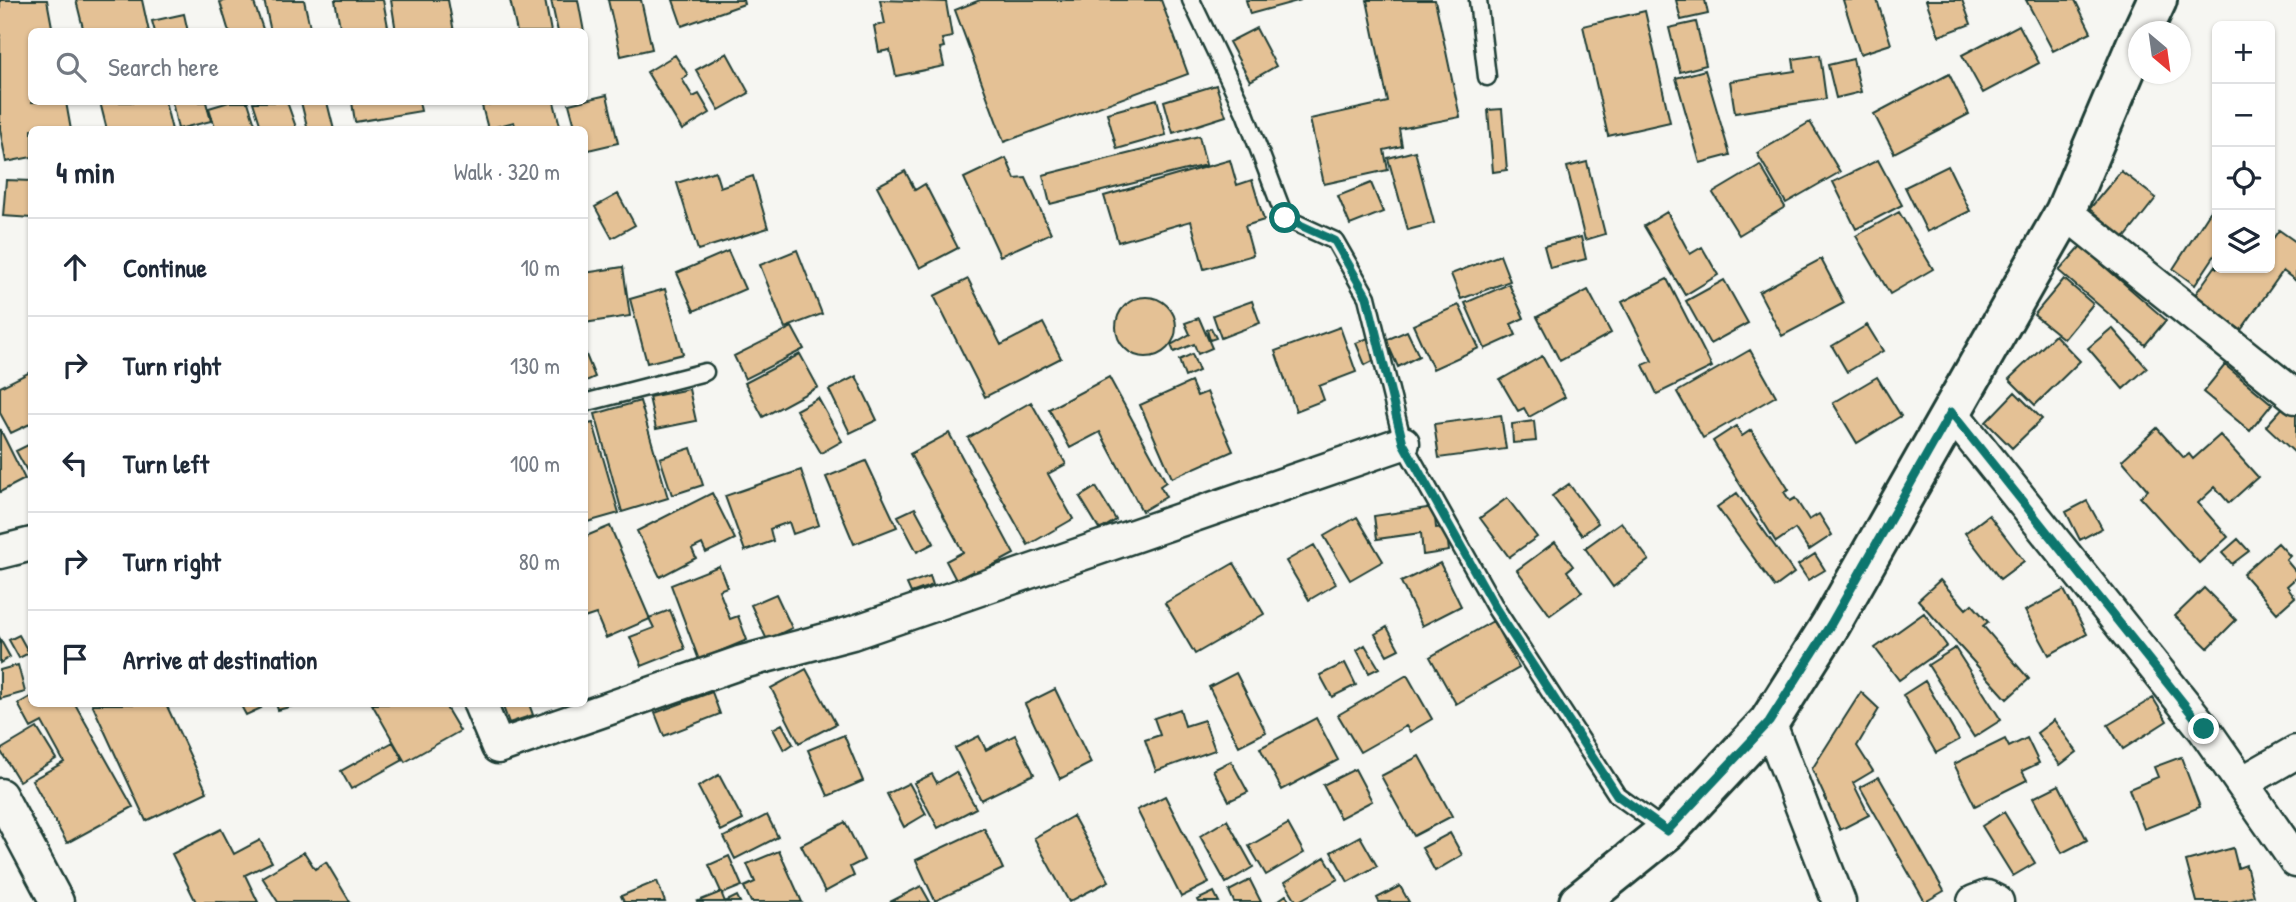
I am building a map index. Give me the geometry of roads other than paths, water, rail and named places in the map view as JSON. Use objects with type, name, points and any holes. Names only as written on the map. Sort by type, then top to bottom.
[{"type":"street","points":[[2147,21],[2157,0]]},
{"type":"street","points":[[1579,902],[1667,831],[1769,722],[1831,624],[2065,212],[2128,64]]},
{"type":"street","points":[[2065,212],[2296,397]]},
{"type":"street","points":[[1951,412],[2204,729],[2296,861]]},
{"type":"street","points":[[481,707],[498,747],[739,663],[852,633],[1403,443]]},
{"type":"street","points":[[0,552],[28,545]]},
{"type":"street","points":[[1769,722],[1839,902]]},
{"type":"street","points":[[2242,783],[2296,752]]},
{"type":"street","points":[[0,795],[57,902]]},
{"type":"street","points":[[1974,902],[1987,897],[1997,902]]},
{"type":"lane","points":[[1191,0],[1245,113],[1285,218],[1335,241],[1367,297],[1403,443],[1496,609],[1617,795],[1667,831]]},
{"type":"lane","points":[[1478,0],[1487,77]]},
{"type":"lane","points":[[588,401],[705,372]]}]
